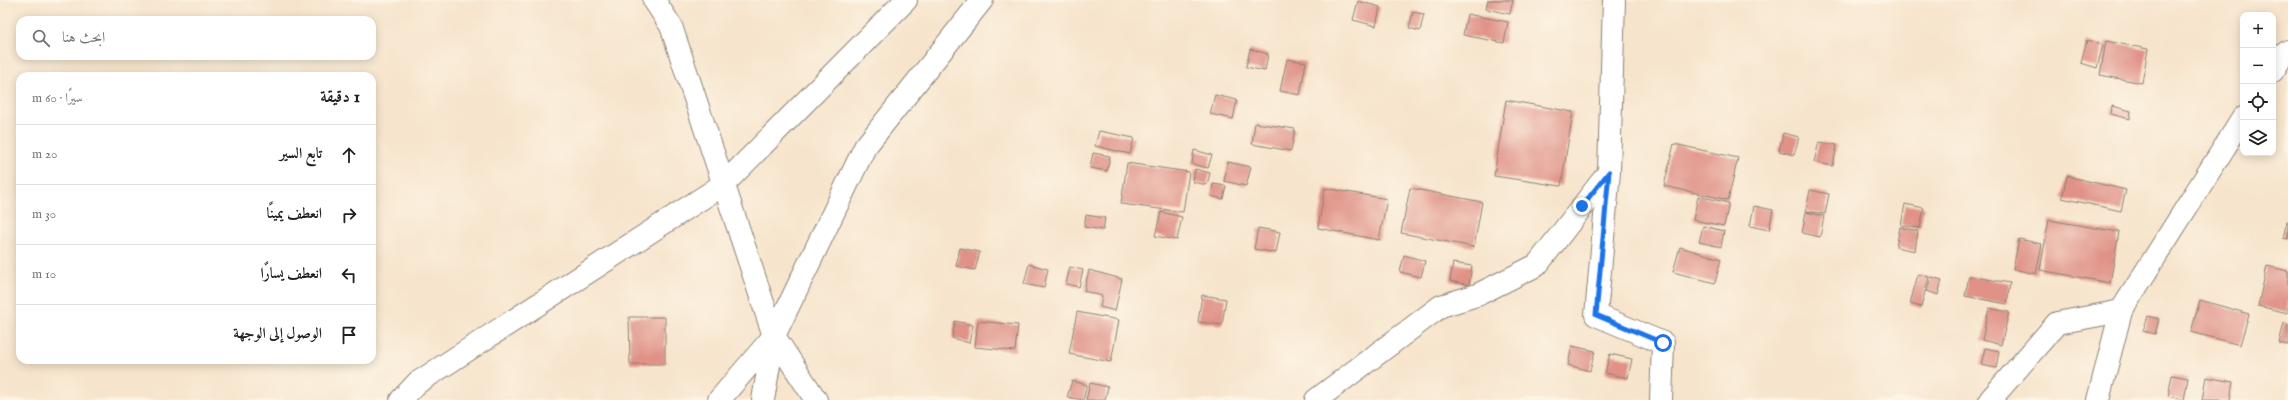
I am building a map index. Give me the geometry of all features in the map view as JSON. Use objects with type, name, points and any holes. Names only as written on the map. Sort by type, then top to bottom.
[{"type":"street","points":[[654,0],[671,26],[774,336],[816,400]]},
{"type":"street","points":[[401,400],[417,383],[724,184],[906,0]]},
{"type":"street","points":[[719,400],[774,336],[865,147],[982,0]]},
{"type":"street","points":[[1614,0],[1609,172],[1596,315],[1663,343],[1661,400]]},
{"type":"street","points":[[2276,66],[2283,55],[2288,51]]},
{"type":"street","points":[[2098,400],[2120,311],[2242,120]]},
{"type":"street","points":[[1316,400],[1442,306],[1478,295],[1537,265],[1609,172]]},
{"type":"street","points":[[1990,400],[2057,323],[2120,311]]},
{"type":"street","points":[[763,400],[774,336]]},
{"type":"building","points":[[1488,0],[1513,0],[1510,14],[1486,9]]},
{"type":"building","points":[[1358,1],[1380,7],[1376,26],[1353,20]]},
{"type":"building","points":[[1413,12],[1424,14],[1420,31],[1409,28]]},
{"type":"building","points":[[1467,14],[1508,22],[1504,43],[1463,35]]},
{"type":"building","points":[[2087,40],[2103,45],[2097,68],[2081,63]]},
{"type":"building","points":[[2106,41],[2148,49],[2142,83],[2100,75]]},
{"type":"building","points":[[1250,49],[1268,54],[1265,71],[1246,67]]},
{"type":"building","points":[[1287,59],[1306,62],[1300,95],[1280,91]]},
{"type":"building","points":[[1215,95],[1237,100],[1233,119],[1210,114]]},
{"type":"building","points":[[1506,100],[1573,112],[1561,186],[1494,176]]},
{"type":"building","points":[[2112,106],[2131,111],[2130,119],[2111,114]]},
{"type":"building","points":[[1255,123],[1295,129],[1291,151],[1252,144]]},
{"type":"building","points":[[1099,131],[1134,138],[1130,154],[1095,146]]},
{"type":"building","points":[[1783,133],[1799,137],[1794,155],[1779,151]]},
{"type":"building","points":[[1819,142],[1837,145],[1833,166],[1814,162]]},
{"type":"building","points":[[1674,144],[1738,158],[1728,200],[1664,186]]},
{"type":"building","points":[[1194,150],[1212,155],[1208,168],[1192,164]]},
{"type":"building","points":[[1093,153],[1110,156],[1107,171],[1090,168]]},
{"type":"building","points":[[1228,162],[1251,167],[1246,186],[1224,181]]},
{"type":"building","points":[[1127,163],[1189,172],[1183,212],[1121,204]]},
{"type":"building","points":[[1195,169],[1210,173],[1207,185],[1193,182]]},
{"type":"building","points":[[2067,176],[2126,190],[2121,211],[2062,198]]},
{"type":"building","points":[[1213,184],[1226,186],[1223,199],[1211,196]]},
{"type":"building","points":[[1325,188],[1387,199],[1379,240],[1318,228]]},
{"type":"building","points":[[1410,188],[1482,202],[1474,247],[1401,233]]},
{"type":"building","points":[[1810,190],[1829,194],[1825,214],[1806,211]]},
{"type":"building","points":[[1698,196],[1729,203],[1724,226],[1693,220]]},
{"type":"building","points":[[1905,204],[1924,208],[1920,228],[1901,225]]},
{"type":"building","points":[[1754,206],[1773,210],[1769,230],[1750,226]]},
{"type":"building","points":[[1161,212],[1182,217],[1177,240],[1155,236]]},
{"type":"building","points":[[1806,212],[1824,216],[1820,237],[1802,233]]},
{"type":"building","points":[[1086,215],[1105,218],[1103,230],[1084,227]]},
{"type":"building","points":[[2049,220],[2119,232],[2110,283],[2040,270]]},
{"type":"building","points":[[2288,221],[2288,239],[2283,238]]},
{"type":"building","points":[[1703,226],[1724,231],[1721,247],[1699,242]]},
{"type":"building","points":[[1900,227],[1918,231],[1915,251],[1896,247]]},
{"type":"building","points":[[1258,228],[1280,232],[1276,253],[1254,249]]},
{"type":"building","points":[[2019,239],[2042,244],[2036,274],[2013,269]]},
{"type":"building","points":[[1680,247],[1721,259],[1715,283],[1673,272]]},
{"type":"building","points":[[960,248],[980,252],[975,270],[956,266]]},
{"type":"building","points":[[1404,255],[1425,261],[1421,277],[1400,272]]},
{"type":"building","points":[[1453,263],[1472,266],[1469,285],[1450,281]]},
{"type":"building","points":[[1029,264],[1048,269],[1044,288],[1024,284]]},
{"type":"building","points":[[2267,266],[2288,271],[2288,313],[2258,306]]},
{"type":"building","points":[[1070,267],[1083,270],[1079,287],[1066,284]]},
{"type":"building","points":[[1089,270],[1122,279],[1115,311],[1100,307],[1102,296],[1084,291]]},
{"type":"building","points":[[1918,274],[1929,277],[1921,307],[1910,304]]},
{"type":"building","points":[[1969,276],[2010,283],[2007,304],[1965,296]]},
{"type":"building","points":[[1931,277],[1942,280],[1938,295],[1927,291]]},
{"type":"building","points":[[1202,295],[1226,299],[1222,325],[1198,322]]},
{"type":"building","points":[[2200,300],[2249,314],[2240,345],[2191,332]]},
{"type":"building","points":[[1989,308],[2009,312],[2001,345],[1982,340]]},
{"type":"building","points":[[1077,312],[1119,320],[1111,362],[1069,354]]},
{"type":"building","points":[[2148,316],[2159,319],[2155,334],[2143,331]]},
{"type":"building","points":[[629,317],[665,317],[665,364],[630,364]]},
{"type":"building","points":[[955,321],[973,325],[969,343],[952,338]]},
{"type":"building","points":[[978,321],[1018,325],[1015,351],[975,347]]},
{"type":"building","points":[[2284,323],[2288,324],[2288,345],[2279,343]]},
{"type":"building","points":[[1572,346],[1595,351],[1590,371],[1568,365]]},
{"type":"building","points":[[1985,348],[1999,351],[1996,368],[1981,365]]},
{"type":"building","points":[[1610,354],[1632,359],[1628,378],[1605,373]]},
{"type":"building","points":[[2172,375],[2188,378],[2184,400],[2168,396]]},
{"type":"building","points":[[2206,377],[2233,382],[2230,400],[2202,400]]},
{"type":"building","points":[[1072,381],[1087,385],[1083,400],[1067,397]]},
{"type":"building","points":[[1090,383],[1108,387],[1105,400],[1086,400]]},
{"type":"route","points":[[1582,206],[1609,172],[1596,315],[1663,343]]}]
